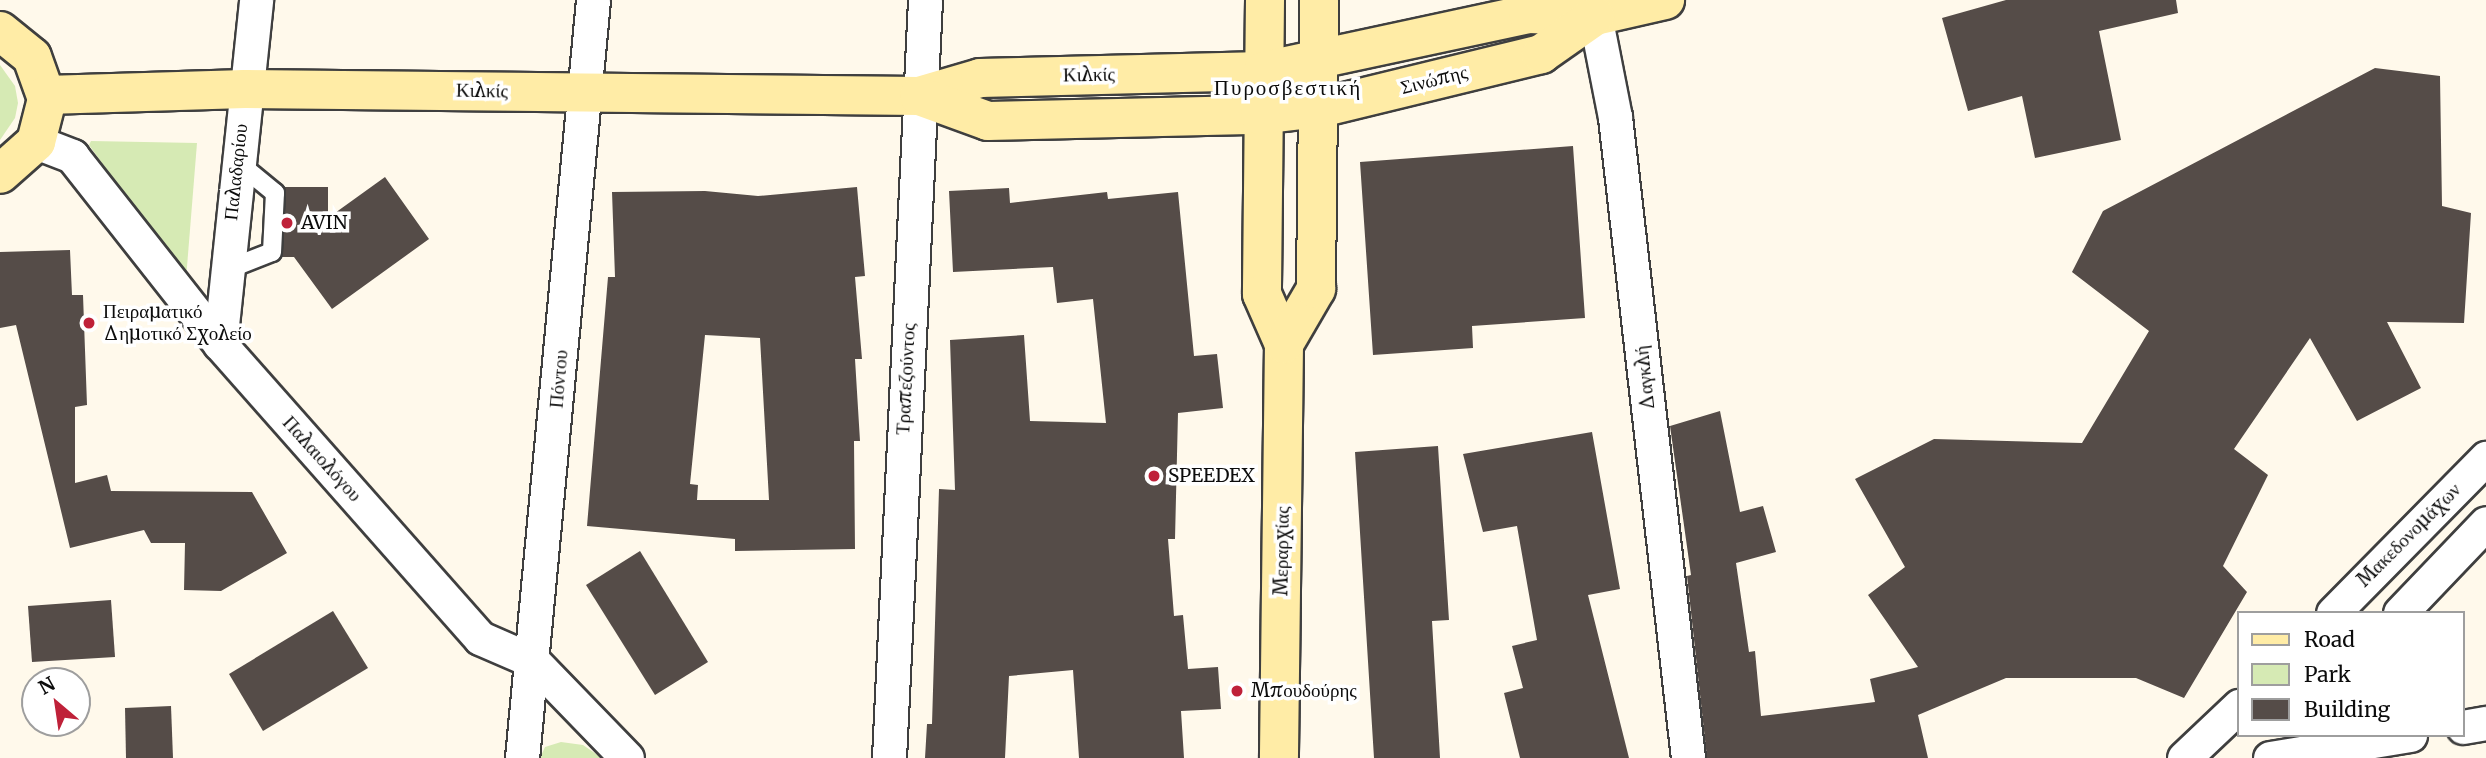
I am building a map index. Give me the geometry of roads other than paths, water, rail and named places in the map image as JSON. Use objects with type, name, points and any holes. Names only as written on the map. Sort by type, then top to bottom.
[{"type":"main road","name":"Μεραρχίας","points":[[1265,0],[1261,115],[1262,294],[1284,344],[1279,758]]},
{"type":"main road","name":"Μεραρχίας","points":[[1284,344],[1316,289],[1320,108],[1319,0]]},
{"type":"main road","name":"Σινώπης","points":[[1263,71],[1528,14],[1665,0]]},
{"type":"main road","name":"Σινώπης","points":[[1261,115],[1320,108],[1541,54],[1594,8]]},
{"type":"main road","points":[[0,31],[32,57],[46,95],[36,142],[0,174]]},
{"type":"main road","name":"Κιλκίς","points":[[46,95],[245,89],[919,96],[980,78],[1263,71]]},
{"type":"main road","name":"Κιλκίς","points":[[919,96],[988,121],[1261,115]]},
{"type":"street","name":"Παλαδαρίου","points":[[220,344],[236,161],[256,0]]},
{"type":"street","name":"Πόντου","points":[[522,758],[593,0]]},
{"type":"street","name":"Τραπεζούντος","points":[[889,758],[925,0]]},
{"type":"street","name":"Δαγκλή","points":[[1594,8],[1615,117],[1688,758]]},
{"type":"street","points":[[0,13],[32,57]]},
{"type":"street","name":"Παλαιολόγου","points":[[36,142],[72,156],[220,344],[480,638],[533,661],[627,758]]},
{"type":"street","name":"Μακεδονομάχων","points":[[2335,611],[2486,458]]},
{"type":"street","points":[[2402,611],[2486,523]]},
{"type":"street","points":[[2184,758],[2238,707]]},
{"type":"street","points":[[2465,727],[2486,723]]},
{"type":"street","points":[[2269,758],[2287,737]]},
{"type":"street","points":[[2269,758],[2398,737]]},
{"type":"place","name":"AVIN","points":[[287,223]]},
{"type":"place","name":"Πειραματικό Δημοτικό Σχολείο","points":[[89,323]]},
{"type":"place","name":"SPEEDEX","points":[[1154,476]]},
{"type":"place","name":"Μπουδούρης","points":[[1237,691]]},
{"type":"district","name":"Πυροσβεστική","points":[[1288,88]]}]
